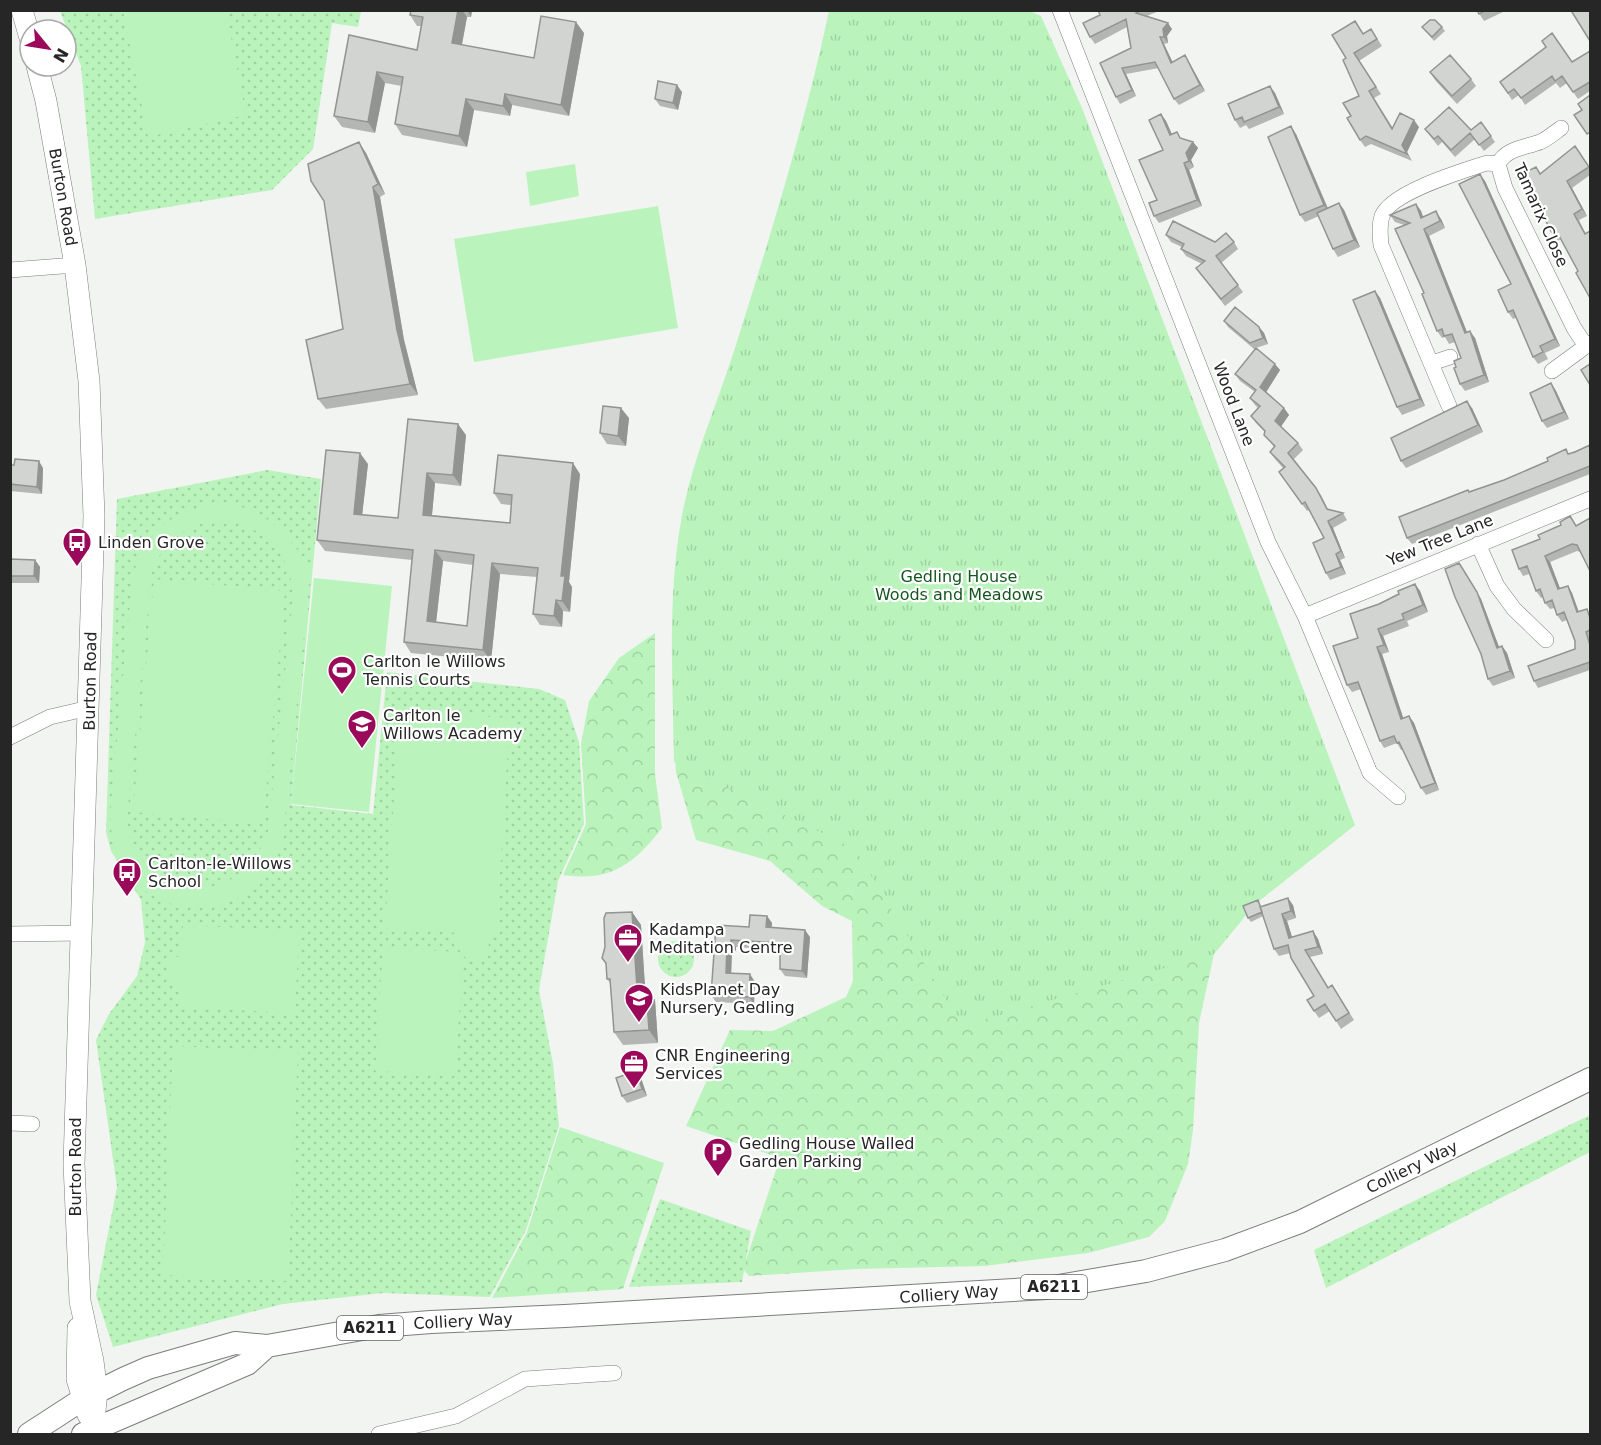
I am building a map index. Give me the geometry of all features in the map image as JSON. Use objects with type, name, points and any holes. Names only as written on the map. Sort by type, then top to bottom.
[{"type":"main road","name":"Colliery Way","points":[[29,1434],[90,1396],[148,1368],[235,1343],[267,1346],[379,1326],[431,1322],[577,1316],[1047,1288],[1146,1271],[1225,1250],[1300,1222],[1590,1079]]},
{"type":"main road","name":"Colliery Way","points":[[90,1433],[247,1364],[267,1346]]},
{"type":"street","name":"Wood Lane","points":[[1060,10],[1268,542],[1305,616],[1370,773],[1398,797]]},
{"type":"street","name":"Burton Road","points":[[40,78],[75,265],[88,381],[94,516],[74,1147],[80,1301],[77,1379],[90,1396],[90,1433]]},
{"type":"street","name":"Tamarix Close","points":[[1552,371],[1588,344],[1575,328],[1510,198],[1498,164],[1502,157],[1516,148],[1541,142],[1561,128]]},
{"type":"street","points":[[1449,406],[1381,245],[1379,231],[1382,215],[1388,207],[1416,190],[1487,163],[1498,164]]},
{"type":"street","points":[[10,270],[75,265]]},
{"type":"street","points":[[1432,363],[1450,357]]},
{"type":"street","name":"Yew Tree Lane","points":[[1305,616],[1590,499]]},
{"type":"street","points":[[1478,544],[1497,586],[1514,609],[1546,640]]},
{"type":"street","points":[[10,737],[50,717],[89,708]]},
{"type":"street","points":[[10,934],[82,933]]},
{"type":"street","points":[[10,1123],[32,1124]]},
{"type":"street","points":[[379,1434],[456,1416],[525,1379],[614,1373]]},
{"type":"green space","name":"Gedling House Woods and Meadows","points":[[1028,10],[1041,16],[1082,108],[1355,825],[1255,904],[1214,954],[962,1026],[855,849],[674,762],[672,611],[677,551],[685,499],[774,222],[809,96],[829,11]]},
{"type":"green space","points":[[60,11],[361,11],[358,27],[332,23],[313,149],[272,190],[95,219],[81,66],[78,58],[78,18],[63,18]]},
{"type":"green space","points":[[123,11],[226,11],[246,115],[148,137]]},
{"type":"green space","points":[[575,164],[579,196],[530,206],[526,172]]},
{"type":"green space","points":[[658,206],[678,328],[474,362],[454,239]]},
{"type":"green space","points":[[267,470],[321,479],[291,805],[373,814],[387,672],[539,689],[565,700],[579,742],[584,824],[558,881],[539,990],[553,1064],[559,1126],[526,1230],[490,1297],[383,1293],[283,1304],[113,1347],[96,1295],[117,1187],[96,1040],[109,1014],[137,976],[145,942],[141,900],[111,851],[106,832],[117,499]]},
{"type":"green space","points":[[230,504],[267,519],[294,545],[311,567],[282,847],[263,878],[238,898],[210,907],[181,906],[154,896],[132,877],[116,850],[110,814],[132,581],[137,563],[154,534],[166,523],[179,515],[212,505]],"holes":[[[232,522],[260,533],[280,553],[287,566],[293,597],[268,831],[255,858],[236,876],[214,886],[190,888],[168,882],[148,868],[134,846],[127,817],[152,569],[163,550],[185,531],[204,523]]]},
{"type":"green space","name":"Carlton le Willows Tennis Courts","points":[[314,578],[392,586],[369,812],[291,804]]},
{"type":"green space","points":[[154,579],[285,591],[263,824],[133,812]]},
{"type":"green space","points":[[655,633],[655,774],[662,828],[641,852],[620,868],[595,876],[563,875],[586,824],[581,744],[589,701],[619,658]]},
{"type":"green space","points":[[400,711],[510,718],[496,936],[482,935],[489,942],[487,962],[469,961],[463,955],[455,1076],[375,1071],[383,948],[461,952],[451,941],[458,933],[385,928]]},
{"type":"green space","points":[[673,722],[713,737],[1355,825],[1255,904],[1214,954],[1199,1023],[1193,1130],[1188,1164],[1165,1221],[1149,1237],[1088,1253],[984,1266],[856,1269],[749,1276],[743,1269],[780,1158],[686,1126],[730,1030],[773,1031],[846,997],[853,981],[852,921],[822,906],[770,861],[696,840],[676,772]]},
{"type":"green space","points":[[183,925],[299,931],[295,1013],[178,1007],[179,988],[168,976],[168,956],[181,957]]},
{"type":"green space","points":[[676,941],[689,946],[694,959],[689,972],[676,977],[663,972],[658,959],[663,946]]},
{"type":"green space","points":[[173,1046],[298,1052],[288,1281],[163,1275]]},
{"type":"green space","points":[[1590,1115],[1590,1152],[1326,1288],[1314,1250]]},
{"type":"green space","points":[[560,1127],[664,1163],[623,1289],[492,1298],[527,1232]]},
{"type":"green space","points":[[660,1199],[751,1231],[742,1282],[629,1287]]},
{"type":"building","points":[[411,10],[458,10],[452,43],[534,58],[541,16],[576,22],[561,105],[505,94],[503,106],[466,99],[459,136],[395,124],[403,77],[377,72],[368,122],[334,116],[349,35],[417,50],[423,17],[410,15]]},
{"type":"building","points":[[1098,10],[1141,10],[1136,13],[1168,23],[1163,29],[1164,37],[1160,37],[1171,63],[1185,55],[1200,85],[1174,99],[1155,62],[1122,68],[1132,90],[1116,97],[1100,63],[1131,48],[1126,19],[1090,37],[1083,23],[1100,15]]},
{"type":"building","points":[[1590,10],[1590,41],[1572,12]]},
{"type":"building","points":[[1430,20],[1435,20],[1442,27],[1432,37],[1422,27]]},
{"type":"building","points":[[1355,21],[1363,34],[1371,29],[1377,39],[1354,53],[1376,87],[1369,91],[1392,129],[1400,113],[1414,120],[1402,145],[1407,154],[1366,136],[1360,140],[1347,118],[1351,116],[1343,103],[1359,96],[1343,60],[1346,58],[1332,35]]},
{"type":"building","points":[[1552,33],[1572,62],[1590,51],[1590,82],[1573,92],[1562,76],[1555,81],[1552,76],[1521,98],[1514,89],[1508,93],[1500,82],[1546,47],[1542,41]]},
{"type":"building","points":[[1450,55],[1471,79],[1452,96],[1430,72]]},
{"type":"building","points":[[658,81],[677,85],[673,103],[655,99]]},
{"type":"building","points":[[1270,86],[1279,107],[1244,122],[1242,117],[1235,120],[1228,104]]},
{"type":"building","points":[[1589,96],[1590,132],[1587,134],[1574,115],[1582,110],[1578,104]]},
{"type":"building","points":[[1449,107],[1471,130],[1481,122],[1491,136],[1479,145],[1470,133],[1451,150],[1438,136],[1434,139],[1425,129]]},
{"type":"building","points":[[1161,114],[1170,135],[1177,132],[1180,138],[1193,142],[1186,153],[1189,161],[1184,163],[1197,200],[1154,216],[1149,203],[1157,200],[1139,160],[1163,150],[1149,120]]},
{"type":"building","points":[[1291,126],[1324,205],[1300,215],[1268,137]]},
{"type":"building","points":[[359,142],[378,184],[373,187],[397,330],[410,384],[318,399],[306,340],[343,329],[324,201],[311,181],[308,164]]},
{"type":"building","points":[[1575,146],[1589,167],[1567,181],[1582,209],[1574,214],[1585,234],[1590,231],[1590,298],[1557,232],[1553,235],[1522,174],[1536,167],[1540,174]]},
{"type":"building","points":[[1480,174],[1555,339],[1540,346],[1543,352],[1533,357],[1513,310],[1508,312],[1498,290],[1511,284],[1459,184]]},
{"type":"building","points":[[1339,203],[1354,240],[1333,249],[1317,213]]},
{"type":"building","points":[[1416,204],[1421,218],[1436,211],[1440,221],[1424,229],[1465,333],[1470,331],[1484,375],[1460,384],[1454,361],[1461,358],[1452,334],[1444,336],[1442,329],[1437,331],[1422,294],[1424,293],[1395,229],[1410,223],[1390,215]]},
{"type":"building","points":[[1173,221],[1215,242],[1226,233],[1234,242],[1216,256],[1238,285],[1221,299],[1196,268],[1205,261],[1181,249],[1184,244],[1166,235]]},
{"type":"building","points":[[1375,291],[1420,399],[1397,407],[1353,300]]},
{"type":"building","points":[[1235,307],[1259,327],[1263,338],[1250,343],[1224,321]]},
{"type":"building","points":[[1256,348],[1275,364],[1260,387],[1284,408],[1275,421],[1298,443],[1288,453],[1316,488],[1327,509],[1343,513],[1328,521],[1341,551],[1336,554],[1341,567],[1326,573],[1313,543],[1324,538],[1305,502],[1302,504],[1279,472],[1285,467],[1270,452],[1275,446],[1251,416],[1260,406],[1250,398],[1256,390],[1235,374]]},
{"type":"building","points":[[1590,364],[1590,385],[1581,370]]},
{"type":"building","points":[[1551,383],[1564,412],[1542,421],[1530,393]]},
{"type":"building","points":[[1467,401],[1478,425],[1401,461],[1391,438]]},
{"type":"building","points":[[603,406],[621,408],[618,436],[600,433]]},
{"type":"building","points":[[408,419],[458,424],[453,475],[427,473],[423,515],[510,523],[512,495],[494,493],[498,455],[573,463],[561,576],[565,576],[562,601],[556,600],[554,616],[533,614],[538,568],[492,563],[483,650],[404,642],[413,550],[317,540],[326,450],[360,453],[354,514],[398,518]],"holes":[[[435,550],[474,555],[467,626],[427,621]]]},
{"type":"building","points":[[1590,445],[1590,466],[1407,538],[1399,517],[1468,490],[1469,492],[1504,480],[1548,461],[1547,458],[1566,449],[1568,454]]},
{"type":"building","points":[[15,459],[39,461],[37,487],[10,484],[10,465],[14,465]]},
{"type":"building","points":[[1570,516],[1576,526],[1590,518],[1590,571],[1577,545],[1572,544],[1545,556],[1558,589],[1568,586],[1577,612],[1587,609],[1590,618],[1590,630],[1586,632],[1590,645],[1590,662],[1534,681],[1528,666],[1575,649],[1575,641],[1564,612],[1557,615],[1552,600],[1545,603],[1540,589],[1536,591],[1527,566],[1519,569],[1512,550],[1540,539],[1538,535],[1561,525],[1560,522]]},
{"type":"building","points":[[10,559],[35,560],[34,576],[10,576]]},
{"type":"building","points":[[1459,563],[1477,592],[1497,648],[1502,646],[1510,671],[1488,679],[1481,654],[1445,569]]},
{"type":"building","points":[[1415,584],[1423,605],[1402,614],[1404,619],[1378,629],[1384,645],[1377,647],[1401,719],[1409,716],[1435,783],[1421,788],[1394,736],[1380,741],[1358,682],[1347,685],[1333,646],[1358,638],[1350,614],[1379,604],[1399,594],[1398,591]]},
{"type":"building","points":[[1288,898],[1291,911],[1282,914],[1289,938],[1313,931],[1318,947],[1305,950],[1328,988],[1332,985],[1349,1013],[1336,1021],[1325,1004],[1314,1011],[1307,1000],[1314,996],[1291,958],[1288,945],[1274,949],[1260,907]]},
{"type":"building","points":[[1258,900],[1262,912],[1248,918],[1243,906]]},
{"type":"building","points":[[632,912],[637,988],[646,988],[649,1030],[614,1032],[610,979],[607,979],[606,963],[602,958],[605,947],[604,918],[606,913]]},
{"type":"building","points":[[750,915],[767,916],[766,927],[805,930],[802,971],[780,969],[780,943],[731,940],[731,944],[727,943],[726,973],[750,974],[749,997],[711,995],[716,925],[749,927]]},
{"type":"building","points":[[636,1071],[642,1089],[622,1096],[616,1078]]},
{"type":"place","name":"Linden Grove","points":[[77,568]]},
{"type":"place","name":"Carlton le Willows Tennis Courts","points":[[342,696]]},
{"type":"place","name":"Carlton le Willows Academy","points":[[362,750]]},
{"type":"place","name":"Carlton-le-Willows School","points":[[127,898]]},
{"type":"place","name":"Kadampa Meditation Centre","points":[[628,964]]},
{"type":"place","name":"KidsPlanet Day Nursery, Gedling","points":[[639,1024]]},
{"type":"place","name":"CNR Engineering Services","points":[[634,1090]]},
{"type":"place","name":"Gedling House Walled Garden Parking","points":[[718,1178]]}]
